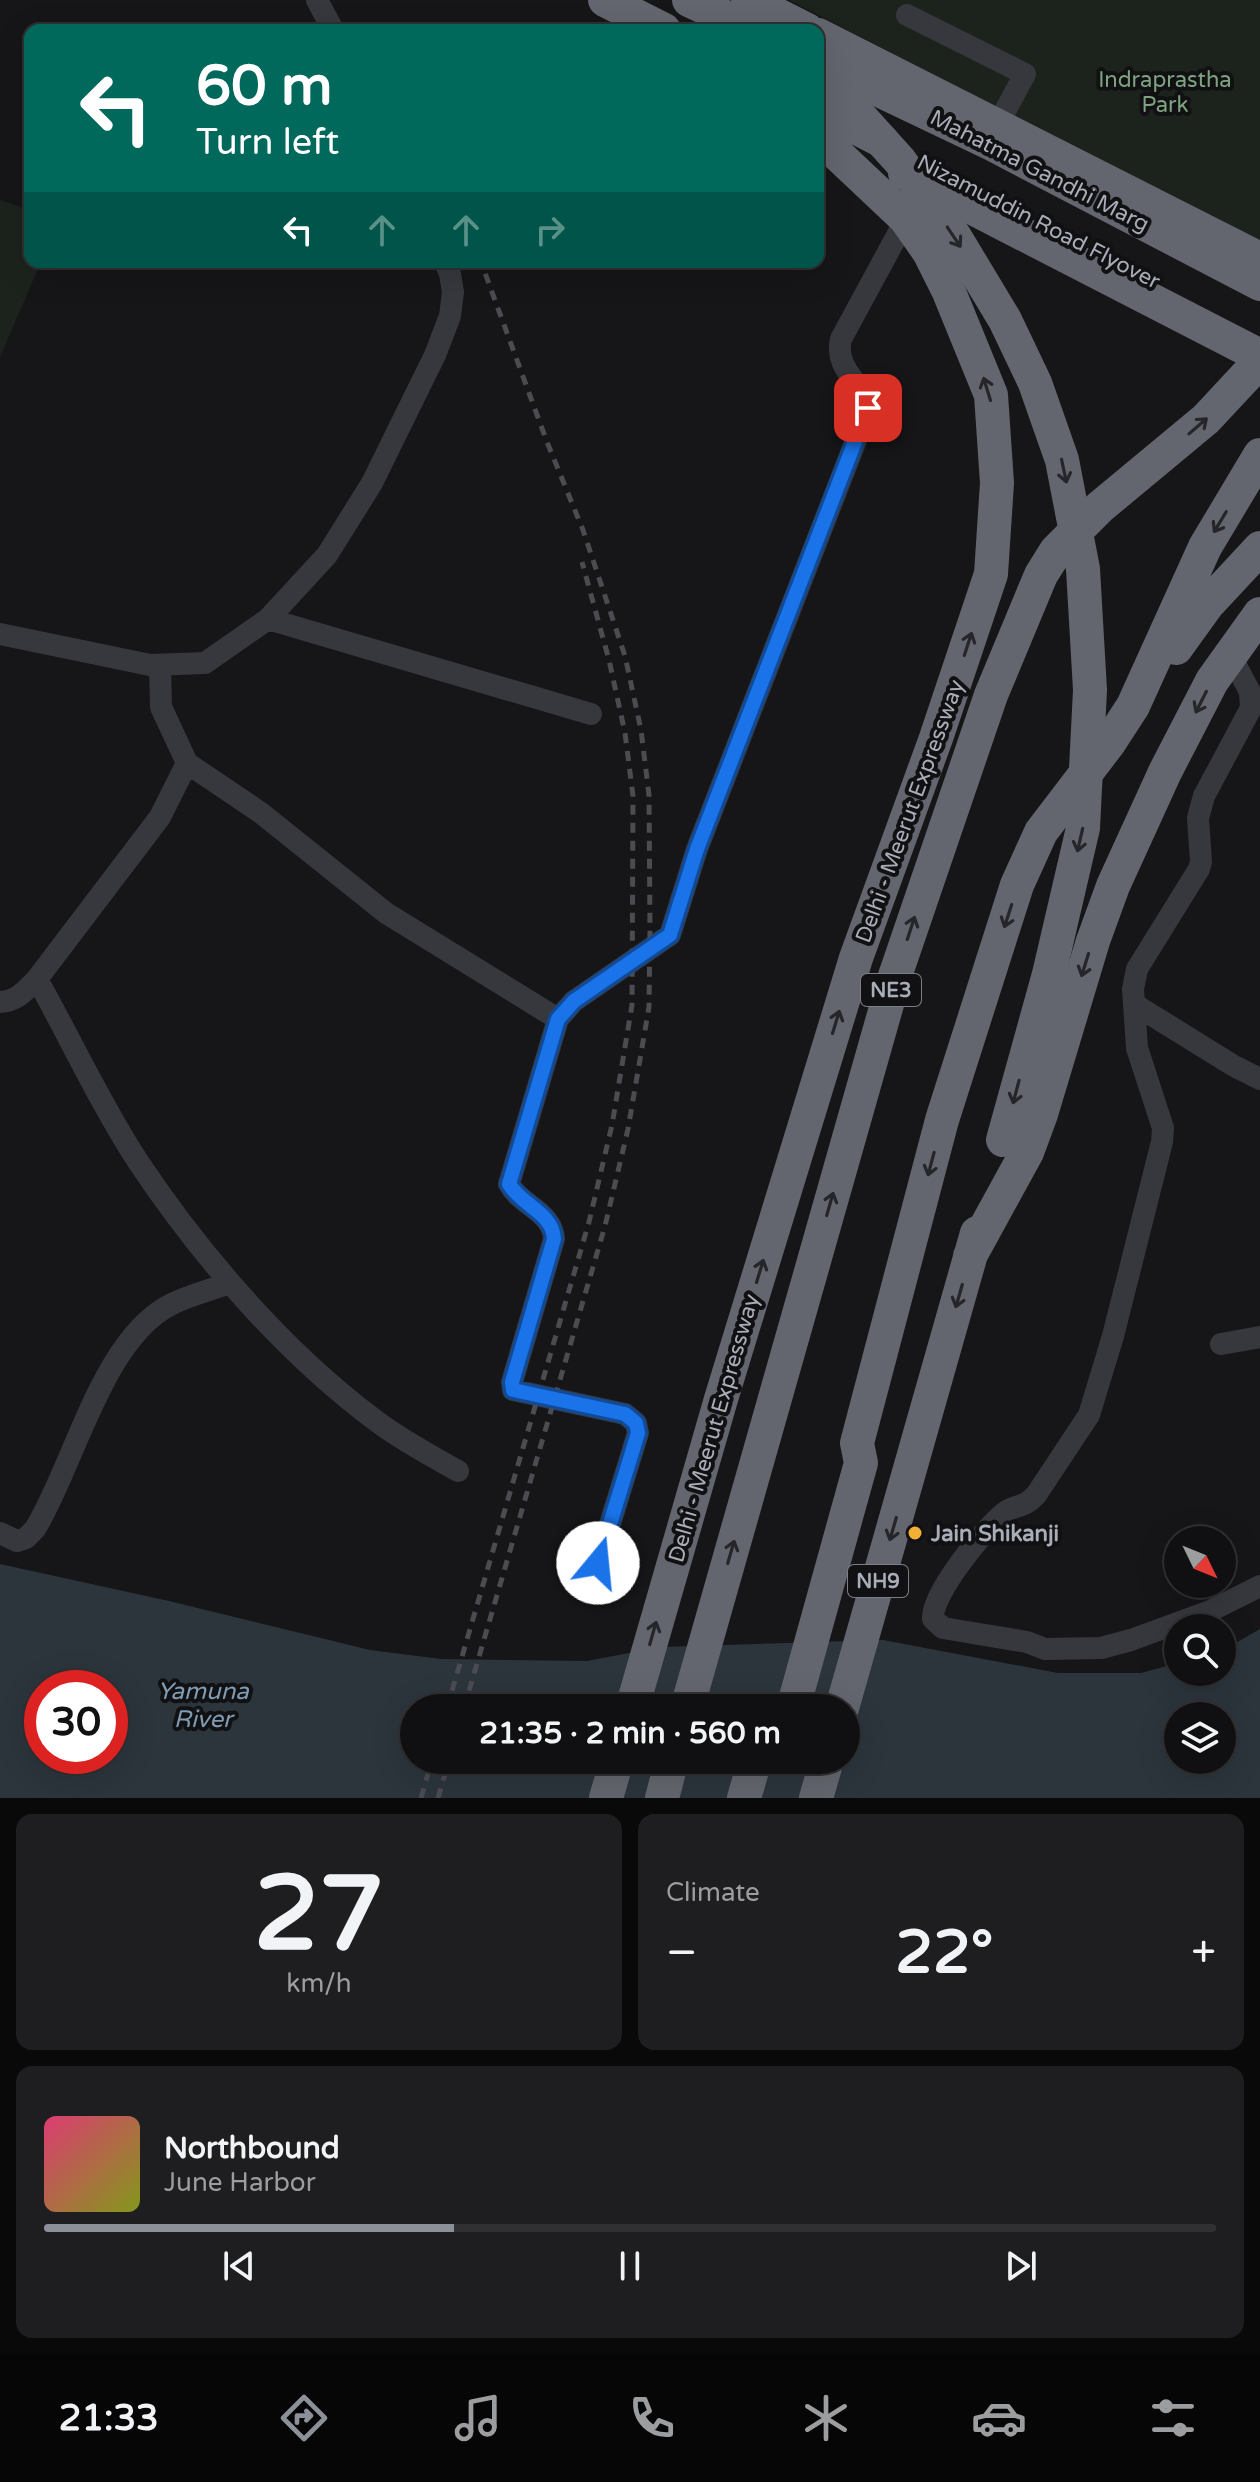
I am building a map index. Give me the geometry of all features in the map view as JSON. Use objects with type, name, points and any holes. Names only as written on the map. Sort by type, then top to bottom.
[{"type":"highway","points":[[577,0],[637,24]]},
{"type":"highway","points":[[605,0],[639,24]]},
{"type":"highway","points":[[689,0],[740,24]]},
{"type":"highway","points":[[727,0],[761,24]]},
{"type":"highway","points":[[748,0],[795,24]]},
{"type":"highway","points":[[824,38],[1260,259]]},
{"type":"highway","name":"Mahatma Gandhi Marg","points":[[824,64],[989,142],[1260,284]]},
{"type":"highway","points":[[824,79],[900,161],[955,237],[1005,320],[1035,383],[1062,460],[1083,569],[1090,690],[1083,828],[1049,974],[970,1256]]},
{"type":"highway","name":"Nizamuddin Road Flyover","points":[[824,111],[1260,334]]},
{"type":"highway","points":[[824,132],[1253,366]]},
{"type":"highway","name":"Delhi - Meerut Expressway","points":[[636,1694],[721,1399],[856,958],[936,738],[991,574],[997,483],[991,395],[949,292],[929,252],[906,219],[824,142]]},
{"type":"highway","name":"Delhi - Meerut Expressway","points":[[691,1694],[895,976],[991,695],[1041,575],[1056,551],[1100,507],[1206,419],[1253,366]]},
{"type":"highway","points":[[1133,706],[1205,547],[1260,455]]},
{"type":"highway","points":[[796,1694],[853,1454],[942,1120],[1017,885],[1041,832],[1207,605],[1260,548]]},
{"type":"highway","points":[[970,1256],[1027,1152],[1113,886],[1165,772],[1212,681],[1260,614]]},
{"type":"highway","name":"NH9","points":[[846,1694],[970,1256]]},
{"type":"highway","points":[[775,1694],[853,1454]]},
{"type":"highway","points":[[606,1798],[613,1774]]},
{"type":"highway","points":[[662,1798],[668,1774]]},
{"type":"highway","points":[[744,1798],[751,1774]]},
{"type":"highway","points":[[768,1798],[775,1774]]},
{"type":"highway","points":[[816,1798],[823,1774]]},
{"type":"street","points":[[317,0],[330,24]]},
{"type":"street","points":[[907,15],[1025,74],[989,142]]},
{"type":"street","points":[[598,1563],[638,1433],[636,1423],[625,1414],[515,1392],[512,1387],[554,1239],[550,1222],[515,1193],[509,1184],[558,1019],[574,1001],[670,935],[697,849],[867,412],[867,403],[840,361],[838,349],[841,339],[906,219]]},
{"type":"street","points":[[0,634],[150,665],[205,663],[268,619],[327,555],[372,483],[435,355],[450,316],[453,292],[448,268]]},
{"type":"street","points":[[268,619],[591,714]]},
{"type":"street","points":[[1230,654],[1250,692],[1251,708],[1200,807],[1199,869],[1137,969],[1133,989],[1137,1048],[1163,1128],[1162,1142],[1113,1336],[1089,1415],[1036,1495],[1024,1506],[1004,1512],[948,1579],[932,1613],[933,1619],[943,1628],[1027,1642],[1045,1649],[1101,1648],[1210,1611],[1260,1586]]},
{"type":"street","points":[[160,665],[161,707],[187,763],[261,813],[403,925],[558,1019]]},
{"type":"street","points":[[0,1002],[11,1002],[21,996],[37,979],[160,817],[187,763]]},
{"type":"street","points":[[37,979],[135,1157],[230,1283],[314,1369],[374,1419],[458,1471]]},
{"type":"street","points":[[1134,1004],[1260,1079]]},
{"type":"street","points":[[0,1533],[17,1541],[26,1538],[35,1529],[105,1381],[131,1339],[172,1304],[230,1283]]},
{"type":"street","points":[[1221,1344],[1260,1337]]},
{"type":"green space","name":"Indraprastha Park","points":[[789,0],[1260,0],[1260,244]]},
{"type":"green space","points":[[0,200],[24,208],[24,268],[38,268],[0,357]]},
{"type":"water","name":"Yamuna River","points":[[0,1564],[370,1650],[441,1659],[587,1661],[661,1647],[883,1640],[1058,1673],[1141,1673],[1164,1667],[1164,1686],[1236,1686],[1236,1643],[1260,1629],[1260,1798],[0,1798]]},
{"type":"railway","points":[[468,1694],[605,1226],[628,1129],[649,1007],[650,929],[649,795],[641,730],[625,656],[583,530],[483,268]]},
{"type":"railway","points":[[451,1694],[589,1222],[612,1125],[632,1005],[633,796],[625,733],[582,562]]},
{"type":"railway","points":[[421,1798],[428,1774]]},
{"type":"railway","points":[[438,1798],[445,1774]]},
{"type":"place","name":"Jain Shikanji","points":[[915,1533]]},
{"type":"route","points":[[598,1563],[638,1433],[636,1423],[625,1414],[513,1390],[512,1382],[554,1231],[550,1222],[515,1193],[509,1184],[558,1019],[574,1001],[670,935],[697,849],[868,408]]}]
